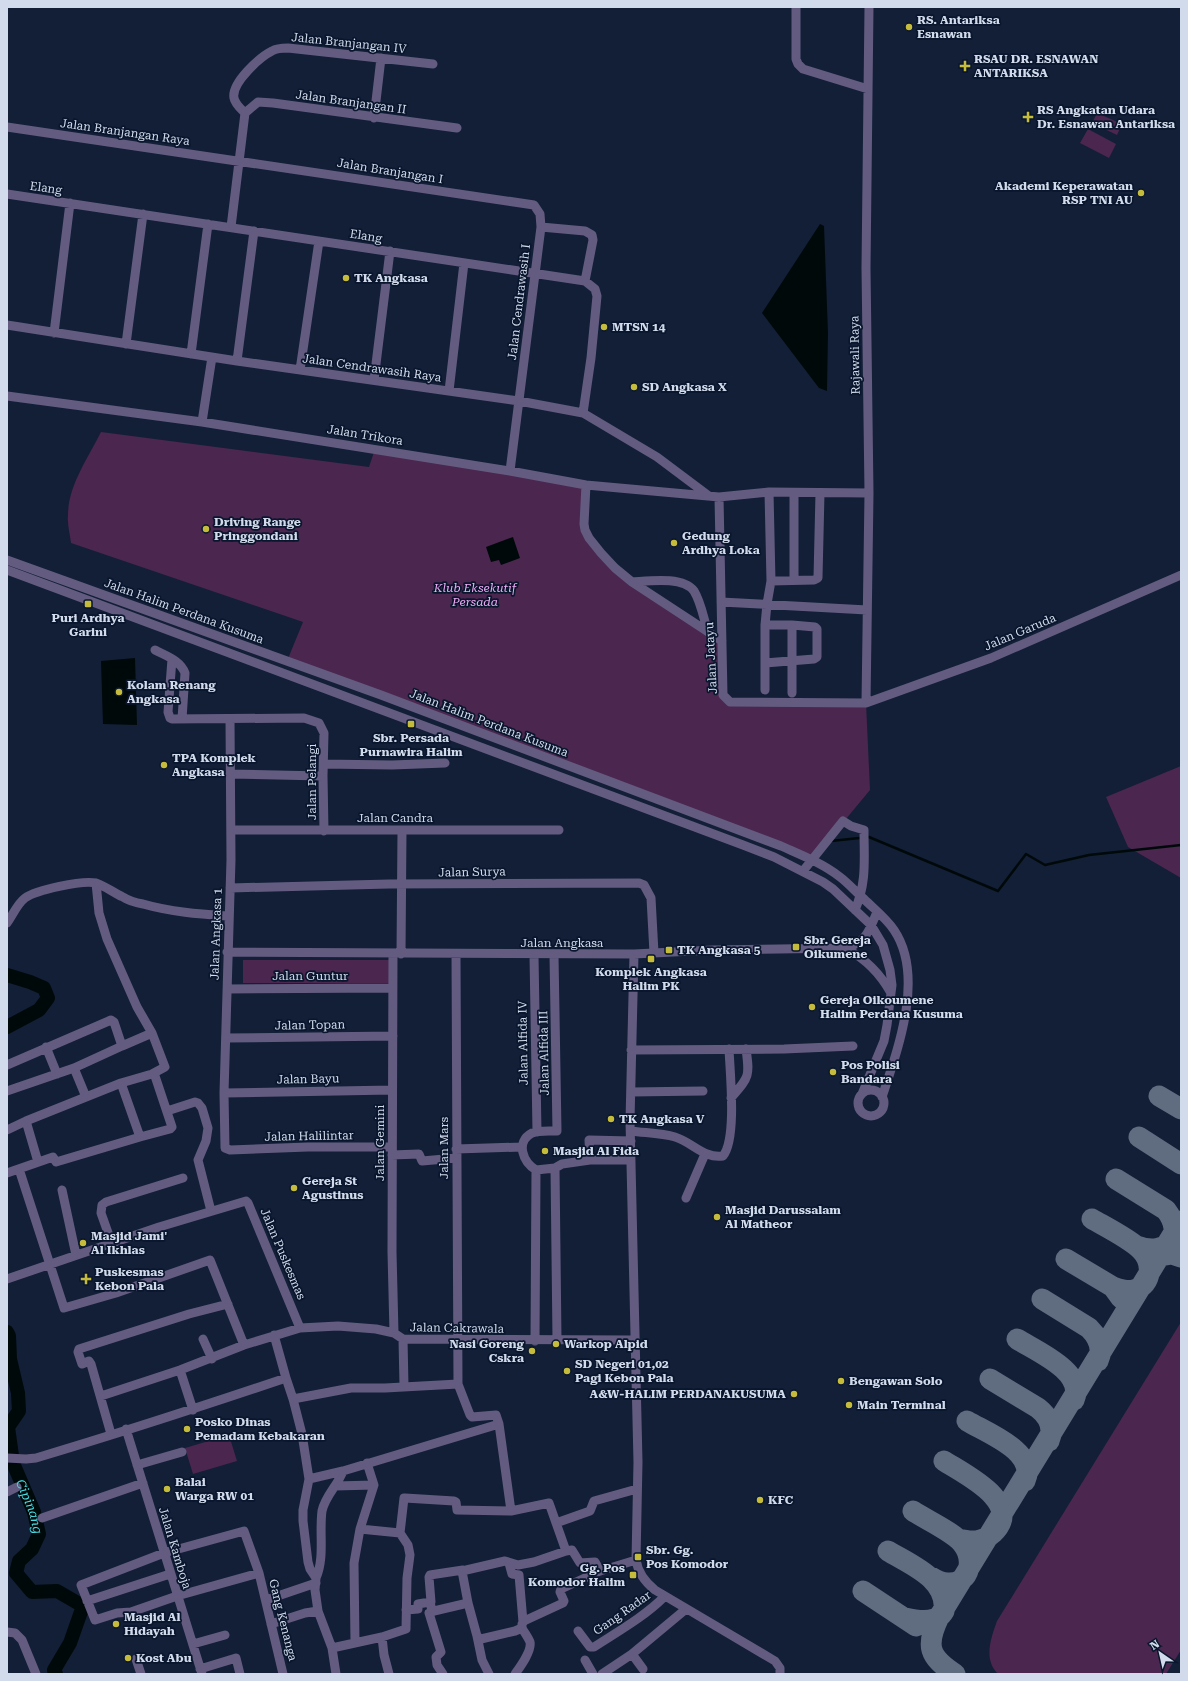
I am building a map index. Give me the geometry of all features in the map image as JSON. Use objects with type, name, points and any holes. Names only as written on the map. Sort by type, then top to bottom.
[{"type":"street","points":[[796,7],[796,59],[799,66],[803,69],[868,89]]},
{"type":"street","name":"Rajawali Raya","points":[[866,703],[868,493],[866,268],[869,7]]},
{"type":"street","name":"Jalan Branjangan IV","points":[[245,113],[236,102],[234,97],[235,90],[251,68],[273,50],[288,48],[433,64]]},
{"type":"street","points":[[374,118],[381,58]]},
{"type":"street","name":"Jalan Branjangan II","points":[[245,113],[258,102],[273,103],[374,118],[457,128]]},
{"type":"street","points":[[231,227],[245,113]]},
{"type":"street","name":"Jalan Branjangan Raya","points":[[7,127],[240,160]]},
{"type":"street","name":"Jalan Branjangan I","points":[[240,160],[532,204],[536,207]]},
{"type":"street","name":"Elang","points":[[7,194],[585,281]]},
{"type":"street","points":[[54,332],[70,203]]},
{"type":"street","name":"Jalan Cendrawasih I","points":[[510,471],[541,227],[540,214],[536,207]]},
{"type":"street","points":[[126,344],[143,214]]},
{"type":"street","points":[[191,354],[208,224]]},
{"type":"street","points":[[541,227],[585,231],[592,235],[593,240],[585,281],[594,289],[597,296],[592,358],[583,413]]},
{"type":"street","points":[[237,361],[254,231]]},
{"type":"street","points":[[300,370],[319,241]]},
{"type":"street","points":[[374,380],[390,252]]},
{"type":"street","points":[[450,391],[464,263]]},
{"type":"street","name":"Jalan Cendrawasih Raya","points":[[7,325],[237,361],[519,401],[583,413],[657,457],[715,497]]},
{"type":"street","points":[[202,422],[212,357]]},
{"type":"street","name":"Jalan Trikora","points":[[7,396],[202,422],[510,471],[586,485],[715,497],[769,492],[868,493]]},
{"type":"street","points":[[586,485],[584,524],[587,534],[594,545],[615,568],[632,582],[722,641]]},
{"type":"street","points":[[765,690],[766,604],[771,581],[769,492]]},
{"type":"street","points":[[794,493],[794,580]]},
{"type":"street","points":[[771,581],[815,580],[818,576],[820,493]]},
{"type":"street","name":"Jalan Jatayu","points":[[715,497],[721,602],[723,695],[730,702],[866,703]]},
{"type":"street","name":"Jalan Halim Perdana Kusuma","points":[[7,560],[382,695],[780,846],[812,860],[828,869],[884,917],[898,937],[904,956],[908,977],[899,1047],[882,1097]]},
{"type":"street","name":"Jalan Halim Perdana Kusuma","points":[[7,570],[736,842],[803,871],[823,882],[855,910],[879,936],[886,953],[892,984],[884,1041],[862,1094]]},
{"type":"street","name":"Jalan Garuda","points":[[866,703],[991,658],[1181,575]]},
{"type":"street","points":[[632,582],[669,581],[683,583],[689,586],[694,591],[697,598],[708,632]]},
{"type":"street","points":[[721,602],[867,610]]},
{"type":"street","points":[[765,625],[812,626],[816,628],[817,657],[814,659],[765,663]]},
{"type":"street","points":[[792,625],[792,693]]},
{"type":"street","points":[[155,650],[172,659],[181,665],[185,673],[182,719],[174,720],[168,715],[172,659]]},
{"type":"street","points":[[169,693],[183,695]]},
{"type":"street","name":"Jalan Angkasa 1","points":[[227,1149],[225,1148],[224,1138],[224,1092],[231,830],[230,718]]},
{"type":"street","name":"Jalan Pelangi","points":[[182,719],[290,718],[314,720],[318,723],[324,733],[324,831]]},
{"type":"street","points":[[324,764],[385,766],[445,763]]},
{"type":"street","points":[[230,774],[323,776]]},
{"type":"street","points":[[803,871],[844,821],[864,835],[864,878],[861,896],[855,910]]},
{"type":"street","name":"Jalan Candra","points":[[231,830],[560,830]]},
{"type":"street","name":"Jalan Gemini","points":[[394,1333],[392,1252],[393,988],[397,954],[401,884],[402,830]]},
{"type":"street","points":[[841,897],[852,888],[864,870]]},
{"type":"street","points":[[7,923],[21,902],[32,895],[77,882],[96,883],[125,898],[144,905],[187,913],[228,916]]},
{"type":"street","points":[[7,1130],[26,1121],[121,1084],[154,1073],[165,1067],[152,1033],[137,1007],[107,939],[99,913],[96,883]]},
{"type":"street","name":"Jalan Surya","points":[[230,888],[401,884],[639,883],[644,885],[651,898],[654,953]]},
{"type":"street","name":"Jalan Angkasa","points":[[227,952],[554,955],[634,954],[712,950],[846,948],[856,945],[864,938],[877,912]]},
{"type":"street","points":[[846,948],[862,958],[874,969],[885,982],[891,993]]},
{"type":"street","name":"Jalan Mars","points":[[456,954],[458,1384]]},
{"type":"street","points":[[634,954],[631,1160],[638,1462],[637,1567],[644,1580],[664,1596],[776,1662],[780,1668],[780,1674]]},
{"type":"street","name":"Jalan Alfida IV","points":[[534,955],[537,1132]]},
{"type":"street","name":"Jalan Alfida III","points":[[537,1132],[557,1131],[554,955]]},
{"type":"street","name":"Jalan Guntur","points":[[227,989],[393,988]]},
{"type":"street","points":[[7,1065],[111,1020],[114,1022],[122,1046]]},
{"type":"street","points":[[7,1091],[74,1068],[152,1033]]},
{"type":"street","name":"Jalan Topan","points":[[226,1038],[393,1036]]},
{"type":"street","points":[[632,1050],[853,1046]]},
{"type":"street","points":[[46,1047],[57,1074]]},
{"type":"street","points":[[590,1160],[589,1140],[631,1136],[673,1136],[705,1154],[717,1157],[724,1156],[731,1125],[729,1049]]},
{"type":"street","points":[[731,1098],[747,1077],[748,1068],[746,1049]]},
{"type":"street","points":[[74,1068],[86,1098]]},
{"type":"street","points":[[7,1173],[53,1157],[56,1162],[172,1128],[154,1073]]},
{"type":"street","points":[[121,1084],[140,1137]]},
{"type":"street","name":"Jalan Bayu","points":[[224,1092],[392,1090]]},
{"type":"street","points":[[631,1092],[703,1091]]},
{"type":"street","points":[[873,1091],[882,1097],[883,1102],[881,1111],[873,1116],[868,1116],[862,1113],[858,1100],[862,1094],[873,1091]]},
{"type":"street","points":[[167,1111],[195,1102],[202,1108],[208,1128],[206,1141],[198,1160],[211,1211]]},
{"type":"street","points":[[26,1121],[38,1162]]},
{"type":"street","points":[[535,1341],[536,1170],[525,1160],[522,1147],[526,1138],[533,1132],[537,1132]]},
{"type":"street","points":[[456,1149],[522,1147]]},
{"type":"street","name":"Jalan Halilintar","points":[[227,1149],[392,1151],[419,1154],[422,1161],[456,1158]]},
{"type":"street","points":[[686,1198],[705,1154]]},
{"type":"street","points":[[536,1170],[555,1168],[562,1164],[590,1160],[631,1160]]},
{"type":"street","points":[[555,1168],[557,1340]]},
{"type":"street","points":[[19,1169],[65,1309],[209,1260],[211,1261],[244,1346]]},
{"type":"street","points":[[112,1244],[101,1213],[102,1205],[106,1202],[183,1178]]},
{"type":"street","points":[[62,1190],[76,1255]]},
{"type":"street","name":"Jalan Puskesmas","points":[[7,1279],[159,1227],[246,1201],[300,1328]]},
{"type":"street","points":[[111,1434],[90,1362],[83,1364],[81,1362],[78,1352],[80,1348],[189,1314],[228,1304]]},
{"type":"street","name":"Jalan Cakrawala","points":[[101,1396],[212,1359],[274,1335],[300,1328],[338,1326],[376,1329],[394,1333],[403,1340],[635,1340]]},
{"type":"street","points":[[274,1335],[302,1434],[309,1478],[302,1510],[303,1521],[308,1562],[316,1581]]},
{"type":"street","points":[[203,1338],[212,1359]]},
{"type":"street","points":[[403,1340],[404,1386]]},
{"type":"street","points":[[180,1370],[193,1410]]},
{"type":"street","points":[[7,1458],[36,1458],[126,1429],[193,1410],[286,1378]]},
{"type":"street","points":[[293,1399],[351,1388],[385,1388],[458,1384],[472,1417],[494,1414],[500,1424],[512,1511]]},
{"type":"street","points":[[309,1478],[343,1471],[500,1424]]},
{"type":"street","name":"Jalan Kamboja","points":[[126,1429],[201,1671]]},
{"type":"street","points":[[137,1465],[182,1452]]},
{"type":"street","points":[[355,1643],[354,1563],[360,1529],[374,1484],[367,1463]]},
{"type":"street","points":[[336,1674],[332,1648],[318,1611],[315,1590],[321,1560],[322,1510],[343,1471]]},
{"type":"street","points":[[42,1518],[143,1483]]},
{"type":"street","points":[[335,1486],[374,1484]]},
{"type":"street","points":[[7,1492],[17,1487]]},
{"type":"street","points":[[556,1523],[590,1511],[594,1501],[637,1489]]},
{"type":"street","points":[[332,1648],[382,1637],[405,1630],[407,1578],[410,1555],[408,1545],[400,1533],[404,1498],[454,1501],[456,1502],[456,1510],[512,1511],[549,1503],[566,1551]]},
{"type":"street","points":[[360,1529],[400,1533]]},
{"type":"street","name":"Gang Kenanga","points":[[164,1553],[244,1531],[259,1573],[283,1674]]},
{"type":"street","points":[[443,1674],[437,1665],[436,1656],[440,1652],[429,1613],[432,1607],[430,1575],[464,1570],[505,1561],[518,1565],[534,1562],[572,1550],[580,1563],[595,1562],[600,1571]]},
{"type":"street","points":[[164,1553],[81,1585],[95,1620],[117,1613],[131,1612],[177,1596],[259,1573]]},
{"type":"street","points":[[477,1636],[481,1639],[516,1631],[522,1625],[564,1604],[560,1592],[561,1588],[600,1571],[636,1560]]},
{"type":"street","points":[[509,1563],[512,1574],[519,1575],[522,1625],[530,1642],[530,1646],[524,1661],[514,1674]]},
{"type":"street","points":[[464,1570],[462,1574],[468,1603],[482,1660],[489,1674]]},
{"type":"street","points":[[87,1601],[170,1574]]},
{"type":"street","points":[[266,1600],[316,1581]]},
{"type":"street","name":"Gang Radar","points":[[578,1631],[590,1647],[594,1648],[637,1619],[657,1604],[664,1596]]},
{"type":"street","points":[[406,1610],[418,1609],[418,1604],[432,1607],[468,1603]]},
{"type":"street","points":[[602,1674],[632,1654],[686,1609]]},
{"type":"street","points":[[272,1624],[318,1611]]},
{"type":"street","points":[[7,1632],[15,1633],[22,1640],[36,1674]]},
{"type":"street","points":[[193,1644],[225,1635]]},
{"type":"street","points":[[382,1637],[384,1655],[389,1674]]},
{"type":"street","points":[[632,1654],[643,1669]]},
{"type":"street","points":[[201,1671],[236,1658],[240,1674]]},
{"type":"street","points":[[136,1659],[141,1674]]},
{"type":"street","points":[[585,1660],[593,1674]]},
{"type":"green space","points":[[1097,113],[1122,124],[1117,135],[1092,123]]},
{"type":"green space","points":[[1088,129],[1116,144],[1109,158],[1080,143]]},
{"type":"green space","name":"Klub Eksekutif Persada","points":[[101,432],[369,467],[375,449],[586,485],[585,530],[615,568],[722,641],[727,700],[866,703],[870,790],[812,860],[287,661],[303,622],[71,543],[68,518],[71,493]]},
{"type":"green space","points":[[1181,766],[1181,878],[1128,847],[1106,797]]},
{"type":"green space","points":[[243,960],[391,960],[391,983],[243,983]]},
{"type":"green space","points":[[1181,1322],[1181,1650],[1166,1674],[998,1674],[993,1668],[990,1655],[991,1641],[997,1621]]},
{"type":"green space","points":[[229,1435],[237,1461],[193,1474],[185,1448]]},
{"type":"shaded area","points":[[820,224],[824,226],[828,333],[827,391],[819,388],[762,313]]},
{"type":"shaded area","points":[[513,537],[520,558],[501,565],[499,560],[491,562],[486,547]]},
{"type":"shaded area","name":"Kolam Renang Angkasa","points":[[135,658],[137,725],[103,724],[101,661]]},
{"type":"waterway","points":[[831,841],[869,837],[998,891],[1026,854],[1045,865],[1089,855],[1181,845]]},
{"type":"waterway","name":"Cipinang","points":[[7,975],[44,988],[48,998],[39,1010],[7,1027]]},
{"type":"waterway","name":"Cipinang","points":[[7,1332],[9,1336],[10,1359],[18,1393],[19,1411],[8,1427],[13,1463],[34,1512],[39,1534],[32,1549],[19,1561],[16,1573],[32,1592],[57,1591],[83,1606],[70,1643],[54,1670],[56,1674]]},
{"type":"taxiway","points":[[1159,1096],[1181,1109]]},
{"type":"taxiway","points":[[1139,1137],[1181,1164]]},
{"type":"taxiway","points":[[1116,1179],[1166,1210],[1172,1219],[1174,1228],[1173,1236],[1170,1242],[1157,1249],[1147,1249],[1137,1246]]},
{"type":"taxiway","points":[[1092,1219],[1131,1242],[1141,1250],[1148,1261],[1148,1278],[1140,1287],[1129,1291],[1113,1287]]},
{"type":"taxiway","points":[[955,1674],[940,1662],[932,1650],[932,1636],[939,1617],[1181,1221]]},
{"type":"taxiway","points":[[1160,1256],[1172,1254],[1181,1257]]},
{"type":"taxiway","points":[[1066,1259],[1113,1287],[1121,1298]]},
{"type":"taxiway","points":[[1042,1299],[1092,1331],[1100,1347],[1100,1356],[1098,1361]]},
{"type":"taxiway","points":[[1017,1339],[1047,1356],[1066,1372],[1073,1380],[1076,1390],[1074,1400]]},
{"type":"taxiway","points":[[990,1379],[1042,1411],[1050,1422],[1051,1436],[1049,1441]]},
{"type":"taxiway","points":[[967,1421],[998,1438],[1018,1452],[1024,1461],[1027,1471],[1025,1481]]},
{"type":"taxiway","points":[[944,1461],[977,1482],[988,1491],[997,1500],[1002,1511],[1001,1522],[993,1533],[985,1539],[976,1541],[958,1539]]},
{"type":"taxiway","points":[[913,1511],[946,1530],[958,1539],[966,1549],[968,1556],[968,1569],[966,1575],[962,1579],[956,1582],[946,1583],[931,1577]]},
{"type":"taxiway","points":[[888,1551],[926,1574],[940,1590],[944,1600],[944,1611],[937,1618],[921,1621],[905,1618]]},
{"type":"taxiway","points":[[863,1591],[916,1626]]},
{"type":"place","name":"RS. Antariksa Esnawan","points":[[909,27]]},
{"type":"place","name":"RSAU DR. ESNAWAN ANTARIKSA","points":[[965,66]]},
{"type":"place","name":"RS Angkatan Udara Dr. Esnawan Antariksa","points":[[1028,117]]},
{"type":"place","name":"Akademi Keperawatan RSP TNI AU","points":[[1141,193]]},
{"type":"place","name":"TK Angkasa","points":[[346,278]]},
{"type":"place","name":"MTSN 14","points":[[604,327]]},
{"type":"place","name":"SD Angkasa X","points":[[634,387]]},
{"type":"place","name":"Driving Range Pringgondani","points":[[206,529]]},
{"type":"place","name":"Gedung Ardhya Loka","points":[[674,543]]},
{"type":"place","name":"Puri Ardhya Garini","points":[[88,604]]},
{"type":"place","name":"Kolam Renang Angkasa","points":[[119,692]]},
{"type":"place","name":"Sbr. Persada Purnawira Halim","points":[[411,724]]},
{"type":"place","name":"TPA Komplek Angkasa","points":[[164,765]]},
{"type":"place","name":"Sbr. Gereja Oikumene","points":[[796,947]]},
{"type":"place","name":"TK Angkasa 5","points":[[669,950]]},
{"type":"place","name":"Komplek Angkasa Halim PK","points":[[651,959]]},
{"type":"place","name":"Gereja Oikoumene Halim Perdana Kusuma","points":[[812,1007]]},
{"type":"place","name":"Pos Polisi Bandara","points":[[833,1072]]},
{"type":"place","name":"TK Angkasa V","points":[[611,1119]]},
{"type":"place","name":"Masjid Al Fida","points":[[545,1151]]},
{"type":"place","name":"Gereja St Agustinus","points":[[294,1188]]},
{"type":"place","name":"Masjid Darussalam Al Matheor","points":[[717,1217]]},
{"type":"place","name":"Masjid Jami' Al Ikhlas","points":[[83,1243]]},
{"type":"place","name":"Puskesmas Kebon Pala","points":[[86,1279]]},
{"type":"place","name":"Warkop Alpid","points":[[556,1344]]},
{"type":"place","name":"Nasi Goreng Cskra","points":[[532,1351]]},
{"type":"place","name":"SD Negeri 01,02 Pagi Kebon Pala","points":[[567,1371]]},
{"type":"place","name":"Bengawan Solo","points":[[841,1381]]},
{"type":"place","name":"A&W-HALIM PERDANAKUSUMA","points":[[794,1394]]},
{"type":"place","name":"Main Terminal","points":[[849,1405]]},
{"type":"place","name":"Posko Dinas Pemadam Kebakaran","points":[[187,1429]]},
{"type":"place","name":"Balai Warga RW 01","points":[[167,1489]]},
{"type":"place","name":"KFC","points":[[760,1500]]},
{"type":"place","name":"Sbr. Gg. Pos Komodor","points":[[638,1557]]},
{"type":"place","name":"Gg. Pos Komodor Halim","points":[[633,1575]]},
{"type":"place","name":"Masjid Al Hidayah","points":[[116,1624]]},
{"type":"place","name":"Kost Abu","points":[[128,1658]]}]
